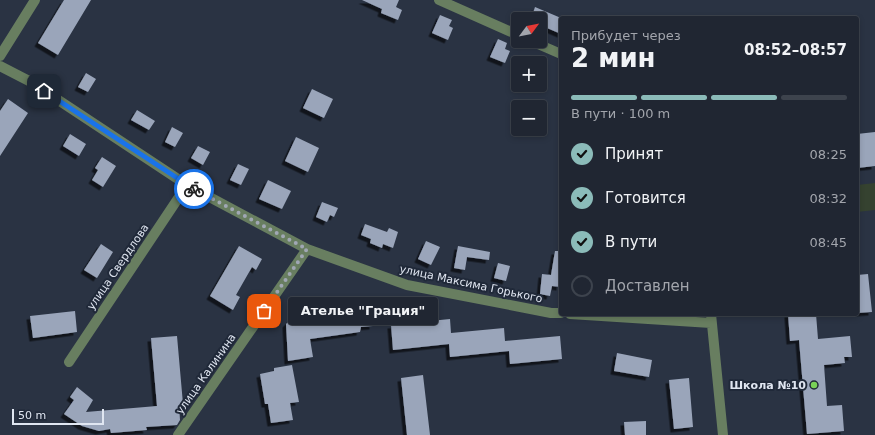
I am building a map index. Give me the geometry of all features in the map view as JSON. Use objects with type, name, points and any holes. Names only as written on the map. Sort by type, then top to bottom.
[{"type":"street","points":[[0,56],[34,0]]},
{"type":"street","points":[[438,0],[511,32]]},
{"type":"street","points":[[547,48],[559,53]]},
{"type":"street","name":"улица Максима Горького","points":[[0,66],[31,82],[187,185],[307,249],[407,285],[559,314]]},
{"type":"street","name":"улица Свердлова","points":[[69,362],[187,185]]},
{"type":"street","name":"улица Калинина","points":[[178,435],[307,249]]},
{"type":"street","points":[[640,316],[711,318],[724,435]]},
{"type":"green space","points":[[875,183],[875,210],[859,212],[859,185]]},
{"type":"building","points":[[64,0],[91,0],[58,55],[38,43]]},
{"type":"building","points":[[362,0],[399,0],[396,7],[402,10],[398,20],[381,13],[382,9]]},
{"type":"building","points":[[535,7],[547,12],[533,12]]},
{"type":"building","points":[[547,12],[559,17],[559,33],[547,28]]},
{"type":"building","points":[[440,15],[452,20],[449,26],[453,28],[448,40],[432,33]]},
{"type":"building","points":[[498,39],[507,43],[505,49],[510,51],[505,63],[490,57]]},
{"type":"building","points":[[86,73],[96,79],[88,92],[78,87]]},
{"type":"building","points":[[312,89],[333,99],[324,118],[303,108]]},
{"type":"building","points":[[8,99],[28,113],[0,156],[0,111]]},
{"type":"building","points":[[137,110],[155,121],[149,130],[131,120]]},
{"type":"building","points":[[172,127],[183,133],[175,147],[165,142]]},
{"type":"building","points":[[875,132],[875,166],[859,168],[859,134]]},
{"type":"building","points":[[70,134],[86,144],[79,156],[63,146]]},
{"type":"building","points":[[296,137],[319,148],[308,172],[285,161]]},
{"type":"building","points":[[198,146],[210,152],[203,165],[191,158]]},
{"type":"building","points":[[102,157],[116,166],[103,187],[92,180],[98,170],[95,168]]},
{"type":"building","points":[[238,164],[249,169],[241,185],[230,180]]},
{"type":"building","points":[[268,180],[291,191],[282,209],[259,199]]},
{"type":"building","points":[[322,202],[338,208],[334,217],[330,215],[327,222],[316,217]]},
{"type":"building","points":[[365,224],[387,232],[389,228],[398,232],[393,248],[383,244],[382,248],[370,243],[371,239],[361,235]]},
{"type":"building","points":[[426,241],[440,247],[431,265],[418,259]]},
{"type":"building","points":[[101,244],[113,252],[97,278],[84,270]]},
{"type":"building","points":[[239,246],[262,259],[256,270],[252,267],[236,295],[240,297],[233,310],[210,296]]},
{"type":"building","points":[[458,246],[490,252],[489,260],[467,257],[465,270],[454,268]]},
{"type":"building","points":[[555,251],[559,251],[559,287],[552,286],[550,296],[540,294],[542,274],[551,275]]},
{"type":"building","points":[[498,263],[510,266],[506,281],[494,278]]},
{"type":"building","points":[[868,274],[872,312],[859,313],[859,275]]},
{"type":"building","points":[[370,302],[373,326],[361,327],[360,332],[310,339],[313,357],[288,361],[286,324],[296,314],[327,306]]},
{"type":"building","points":[[75,311],[77,332],[33,338],[30,316]]},
{"type":"building","name":"Школа №10","points":[[788,316],[816,316],[818,339],[850,336],[852,357],[844,357],[845,363],[824,365],[827,406],[842,405],[844,431],[807,434],[799,340],[790,341]]},
{"type":"building","points":[[450,319],[451,333],[504,328],[505,341],[560,336],[562,359],[510,364],[509,351],[450,357],[449,344],[393,350],[391,325]]},
{"type":"building","points":[[177,336],[183,404],[179,405],[180,420],[177,425],[146,427],[147,430],[111,433],[110,429],[99,431],[82,426],[64,414],[74,400],[70,397],[77,387],[93,400],[86,412],[157,406],[151,338]]},
{"type":"building","points":[[617,353],[652,360],[649,377],[614,371]]},
{"type":"building","points":[[292,365],[299,402],[290,403],[293,420],[271,423],[268,404],[265,404],[260,374],[274,371],[274,368]]},
{"type":"building","points":[[423,375],[430,435],[407,435],[401,378]]},
{"type":"building","points":[[689,378],[693,427],[674,429],[669,380]]},
{"type":"building","points":[[646,421],[646,435],[625,435],[624,422]]},
{"type":"way so far","points":[[194,189],[307,249],[264,311]]},
{"type":"place","name":"Ателье \"Грация\"","points":[[264,311]]},
{"type":"place","name":"Школа №10","points":[[814,385]]},
{"type":"route","points":[[44,91],[194,189]]}]
